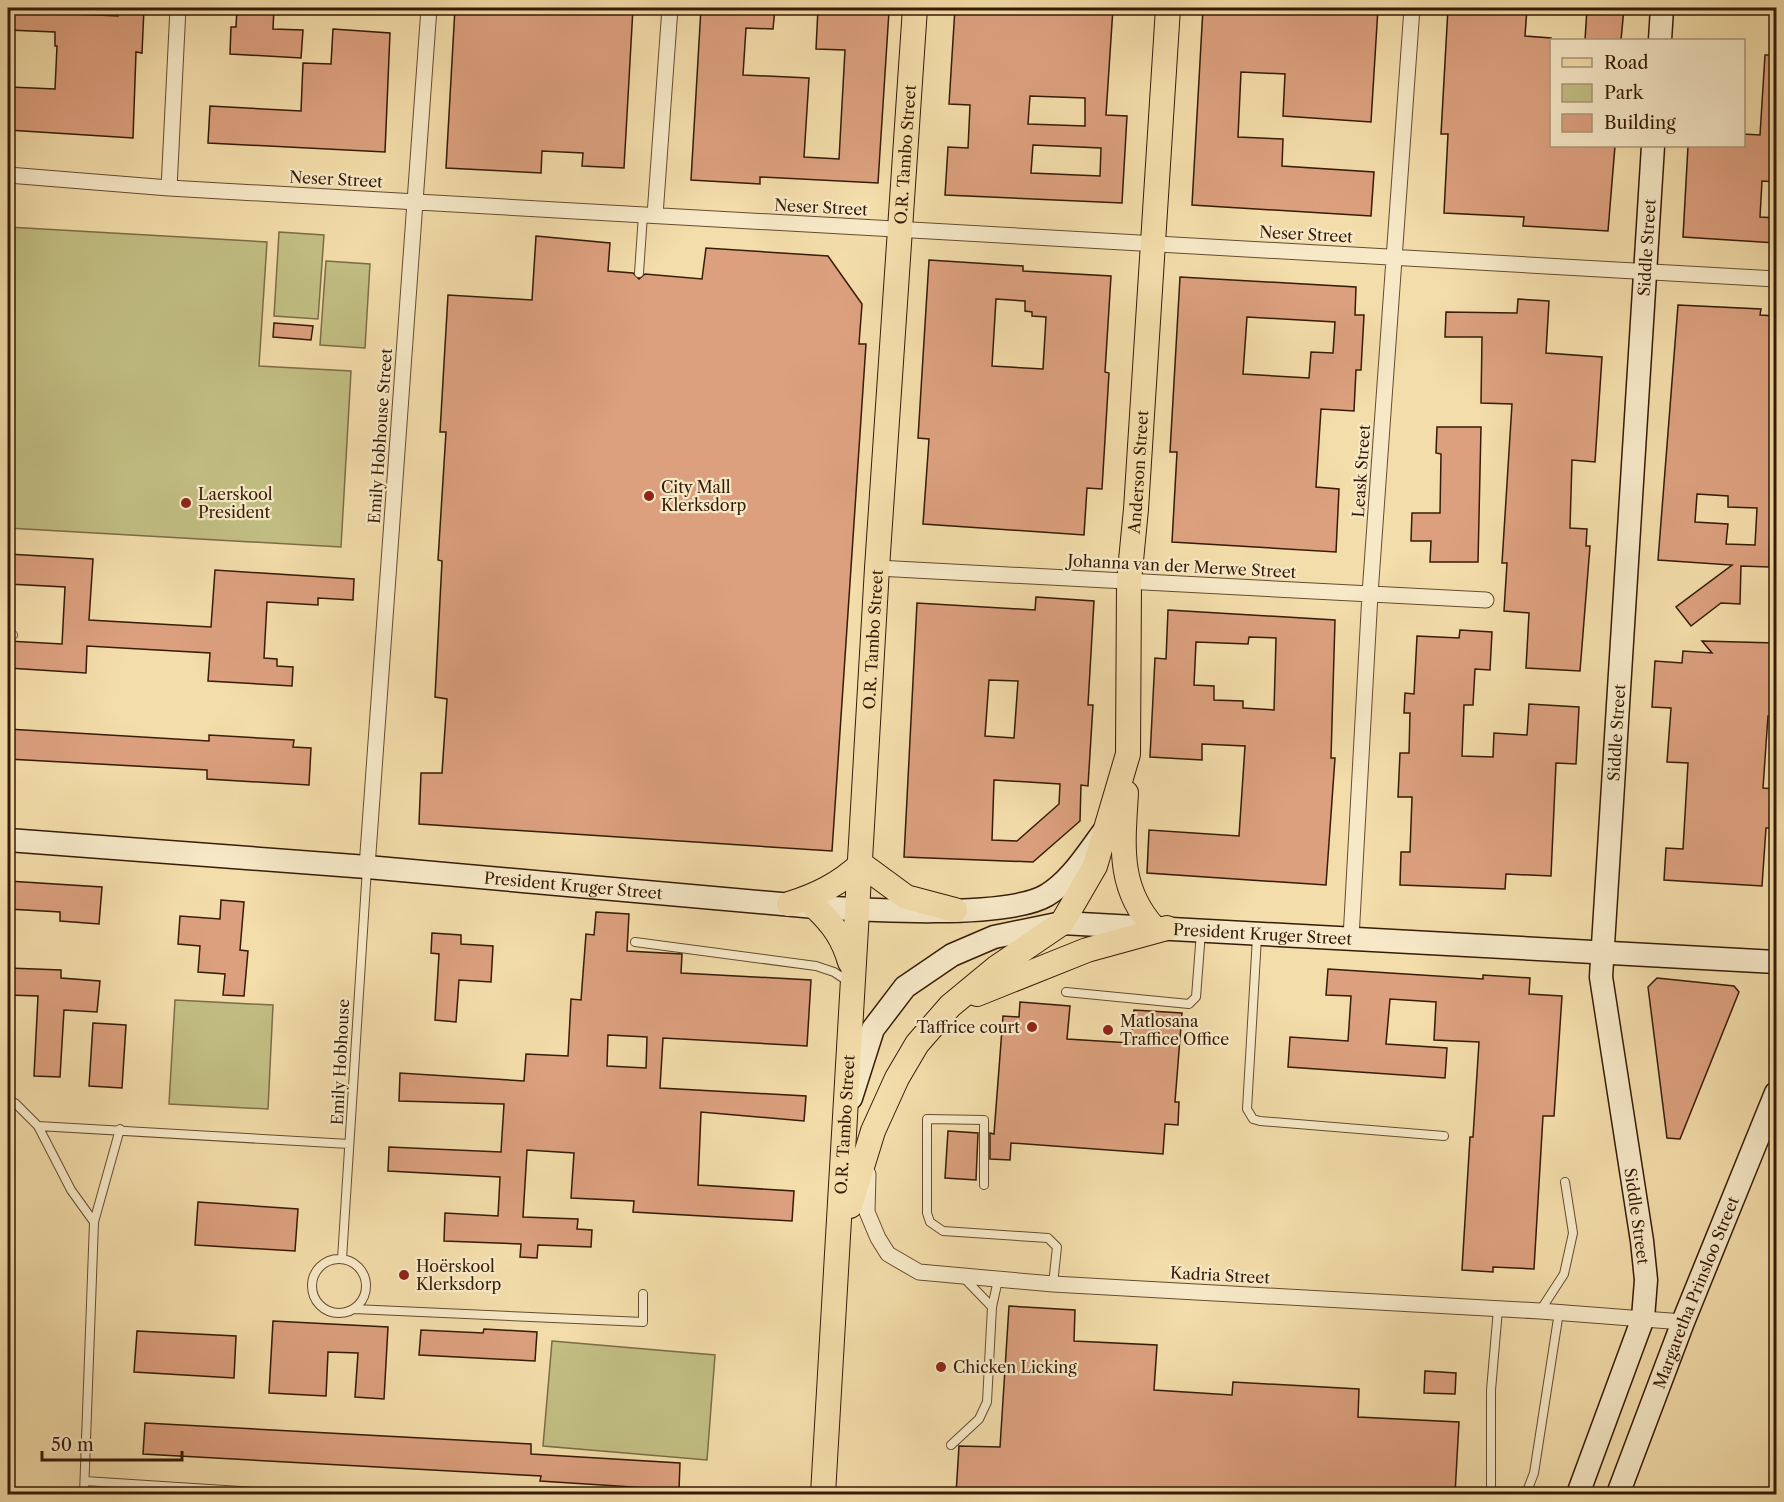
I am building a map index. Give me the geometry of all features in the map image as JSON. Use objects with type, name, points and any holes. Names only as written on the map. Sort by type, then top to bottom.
[{"type":"main road","name":"O.R. Tambo Street","points":[[824,1494],[835,1270],[877,568],[915,8]]},
{"type":"main road","name":"Anderson Street","points":[[1062,923],[1095,866],[1128,754],[1129,581],[1136,509],[1168,8]]},
{"type":"main road","points":[[1128,754],[1123,846],[1126,882],[1143,915],[1161,928]]},
{"type":"main road","points":[[789,904],[821,894],[843,880],[861,864],[906,897],[955,910]]},
{"type":"main road","points":[[815,906],[833,924],[844,941],[853,980]]},
{"type":"main road","name":"O.R. Tambo Street","points":[[835,1270],[856,1180],[873,1131],[897,1078],[916,1044],[950,1006],[996,968],[1062,923]]},
{"type":"main road","points":[[950,1006],[1078,953],[1161,928]]},
{"type":"street","points":[[169,188],[178,8]]},
{"type":"street","name":"Emily Hobhouse Street","points":[[367,867],[429,8]]},
{"type":"street","points":[[649,215],[670,8]]},
{"type":"street","name":"Leask Street","points":[[1351,938],[1370,594],[1413,8]]},
{"type":"street","points":[[1660,39],[1662,8]]},
{"type":"street","name":"Siddle Street","points":[[1643,1318],[1646,1281],[1642,1241],[1604,1012],[1601,953],[1653,147]]},
{"type":"street","name":"Neser Street","points":[[8,175],[169,188],[1776,279]]},
{"type":"street","name":"Johanna van der Merwe Street","points":[[877,568],[1486,600]]},
{"type":"street","name":"President Kruger Street","points":[[8,840],[367,867],[858,910],[955,910],[1014,908],[1035,902],[1050,894],[1077,867],[1106,828]]},
{"type":"street","name":"President Kruger Street","points":[[846,1114],[873,1029],[906,987],[952,955],[994,937],[1062,923],[1775,962]]},
{"type":"street","name":"Margaretha Prinsloo Street","points":[[1618,1494],[1683,1322],[1776,1093]]},
{"type":"street","name":"Kadria Street","points":[[873,1131],[867,1212],[878,1239],[888,1254],[919,1272],[964,1278],[1053,1284],[1559,1312],[1683,1322]]},
{"type":"street","points":[[1578,1494],[1643,1318]]},
{"type":"lane","points":[[639,273],[649,215]]},
{"type":"lane","name":"Emily Hobhouse","points":[[342,1259],[367,867]]},
{"type":"lane","points":[[1066,992],[1189,1004],[1196,997],[1201,930]]},
{"type":"lane","points":[[1258,933],[1247,1109],[1249,1115],[1260,1121],[1444,1136]]},
{"type":"lane","points":[[635,942],[816,966],[853,980]]},
{"type":"lane","points":[[8,1101],[15,1103],[38,1126],[71,1190],[94,1221]]},
{"type":"lane","points":[[984,1185],[984,1120],[927,1119],[927,1213],[930,1222],[943,1231],[1048,1238],[1057,1247],[1053,1284]]},
{"type":"lane","points":[[38,1126],[349,1144]]},
{"type":"lane","points":[[84,1494],[94,1221],[120,1130]]},
{"type":"lane","points":[[1540,1311],[1564,1274],[1574,1233],[1565,1182]]},
{"type":"lane","points":[[354,1309],[365,1295],[365,1276],[353,1261],[342,1259],[323,1263],[315,1272],[312,1284],[313,1295],[320,1305],[330,1312],[342,1313],[354,1309],[643,1322],[644,1294]]},
{"type":"lane","points":[[964,1278],[992,1307]]},
{"type":"lane","points":[[951,1445],[984,1413],[987,1402],[992,1307],[998,1280]]},
{"type":"lane","points":[[1491,1494],[1491,1390],[1498,1309]]},
{"type":"lane","points":[[1526,1494],[1534,1473],[1559,1312]]},
{"type":"lane","points":[[85,1481],[286,1494]]},
{"type":"green space","points":[[8,227],[267,242],[259,366],[351,371],[341,547],[8,528]]},
{"type":"green space","points":[[279,232],[324,235],[318,319],[274,316]]},
{"type":"green space","points":[[326,261],[370,264],[365,348],[320,345]]},
{"type":"green space","points":[[175,1000],[273,1005],[268,1109],[169,1104]]},
{"type":"green space","points":[[552,1341],[715,1355],[707,1460],[543,1446]]},
{"type":"building","points":[[8,8],[76,8],[75,14],[118,16],[119,8],[144,8],[142,53],[136,52],[133,138],[8,130],[10,87],[55,89],[57,46],[55,46],[55,32],[8,30]]},
{"type":"building","points":[[237,8],[274,8],[273,29],[303,30],[301,58],[230,54],[231,27],[236,27]]},
{"type":"building","points":[[455,8],[633,8],[624,168],[582,166],[583,153],[542,151],[541,173],[446,168]]},
{"type":"building","points":[[701,8],[775,8],[773,29],[746,28],[743,75],[809,78],[804,157],[839,159],[845,50],[816,49],[818,8],[889,11],[878,183],[760,177],[760,184],[691,180]]},
{"type":"building","points":[[955,8],[1113,8],[1106,115],[1127,116],[1122,203],[945,195],[948,147],[968,148],[970,105],[949,104]],"holes":[[[1030,96],[1085,98],[1085,126],[1028,124]],[[1033,145],[1101,148],[1100,176],[1031,173]]]},
{"type":"building","points":[[1203,8],[1378,8],[1371,122],[1283,116],[1285,74],[1241,72],[1238,137],[1283,139],[1282,166],[1374,172],[1371,216],[1192,205]]},
{"type":"building","points":[[1448,8],[1527,8],[1525,36],[1551,38],[1550,147],[1615,147],[1608,231],[1523,226],[1524,217],[1444,213],[1448,134],[1441,134]]},
{"type":"building","points":[[1587,8],[1624,8],[1621,39],[1585,39]]},
{"type":"building","points":[[333,29],[390,33],[385,152],[208,143],[210,106],[301,111],[303,63],[331,64]]},
{"type":"building","points":[[1765,55],[1776,55],[1776,182],[1762,181],[1760,217],[1776,218],[1776,243],[1683,237],[1688,147],[1745,147],[1745,134],[1760,135]]},
{"type":"building","name":"City Mall Klerksdorp","points":[[536,236],[610,243],[608,271],[633,273],[639,279],[645,274],[702,279],[706,248],[828,256],[862,304],[859,344],[866,344],[832,851],[419,824],[421,773],[442,773],[447,699],[435,697],[442,561],[438,560],[446,432],[440,432],[448,295],[532,300]]},
{"type":"building","points":[[929,260],[1023,266],[1023,271],[1111,276],[1105,372],[1109,373],[1102,489],[1087,488],[1084,535],[923,524],[929,439],[918,438]],"holes":[[[996,299],[1025,301],[1025,311],[1032,312],[1032,316],[1046,317],[1043,369],[992,366]]]},
{"type":"building","points":[[1180,277],[1356,287],[1355,315],[1364,315],[1361,370],[1356,370],[1354,411],[1321,409],[1316,487],[1339,489],[1336,552],[1172,542],[1177,452],[1170,452]],"holes":[[[1247,317],[1335,322],[1333,353],[1311,352],[1309,378],[1243,374]]]},
{"type":"building","points":[[1518,299],[1549,301],[1546,353],[1602,357],[1595,462],[1572,460],[1570,528],[1587,529],[1586,546],[1590,546],[1580,671],[1526,668],[1529,613],[1504,611],[1507,563],[1502,563],[1512,404],[1481,403],[1482,337],[1445,337],[1446,312],[1517,313]]},
{"type":"building","points":[[1678,305],[1761,309],[1760,315],[1776,316],[1776,527],[1770,526],[1769,567],[1741,566],[1740,604],[1721,603],[1691,626],[1676,607],[1732,565],[1658,560]],"holes":[[[1697,494],[1728,496],[1728,507],[1757,508],[1755,545],[1726,544],[1728,524],[1695,522]]]},
{"type":"building","points":[[274,323],[313,326],[311,340],[273,337]]},
{"type":"building","points":[[1437,427],[1481,427],[1478,562],[1430,562],[1431,541],[1411,541],[1412,513],[1440,513],[1441,454],[1436,453]]},
{"type":"building","points":[[8,554],[93,559],[89,620],[211,627],[215,570],[354,579],[353,600],[318,598],[318,605],[267,602],[264,658],[277,659],[277,666],[293,667],[292,686],[208,681],[210,653],[87,646],[86,673],[8,668],[8,641],[62,644],[65,587],[8,584]]},
{"type":"building","points":[[1036,597],[1094,601],[1088,705],[1093,705],[1088,786],[1081,785],[1080,821],[1033,862],[904,857],[917,603],[1035,610]],"holes":[[[989,680],[1018,681],[1014,738],[985,736]],[[994,780],[1060,784],[1059,804],[1017,841],[992,840]]]},
{"type":"building","points":[[1168,610],[1335,620],[1331,758],[1335,758],[1326,885],[1147,873],[1149,830],[1239,836],[1245,746],[1202,744],[1202,760],[1150,757],[1155,658],[1166,659]],"holes":[[[1249,637],[1276,638],[1274,710],[1243,708],[1243,701],[1214,700],[1214,686],[1194,685],[1196,642],[1248,644]]]},
{"type":"building","points":[[1460,630],[1492,632],[1490,670],[1475,669],[1473,705],[1464,705],[1462,756],[1493,757],[1494,733],[1527,735],[1529,704],[1579,707],[1576,764],[1556,763],[1551,876],[1506,874],[1505,889],[1400,885],[1401,852],[1410,852],[1412,797],[1398,797],[1400,753],[1409,753],[1410,713],[1404,713],[1405,693],[1414,694],[1417,636],[1459,638]]},
{"type":"building","points":[[1702,641],[1776,643],[1776,717],[1768,716],[1763,788],[1776,789],[1776,828],[1766,828],[1762,886],[1664,880],[1666,848],[1683,849],[1688,763],[1667,762],[1671,708],[1652,707],[1655,661],[1682,663],[1683,651],[1712,653]]},
{"type":"building","points":[[8,729],[209,741],[209,735],[294,740],[293,747],[311,748],[309,785],[207,779],[207,770],[8,759]]},
{"type":"building","points":[[8,881],[102,887],[99,924],[60,921],[60,912],[8,909]]},
{"type":"building","points":[[221,900],[244,902],[240,950],[248,951],[244,996],[223,995],[225,974],[198,972],[200,946],[178,944],[180,916],[220,919]]},
{"type":"building","points":[[596,912],[629,914],[627,951],[682,954],[681,973],[811,980],[807,1046],[663,1038],[660,1088],[806,1096],[804,1121],[701,1112],[698,1185],[794,1191],[792,1221],[633,1212],[634,1201],[571,1198],[574,1153],[527,1150],[523,1217],[578,1219],[577,1229],[592,1230],[591,1247],[538,1245],[537,1258],[520,1257],[521,1244],[444,1241],[445,1213],[498,1216],[500,1177],[388,1171],[389,1147],[501,1152],[504,1104],[399,1101],[400,1073],[524,1081],[526,1054],[568,1056],[571,999],[581,1000],[586,934],[594,935]],"holes":[[[608,1035],[647,1037],[646,1068],[607,1066]]]},
{"type":"building","points":[[432,933],[461,935],[461,944],[493,946],[491,982],[459,980],[456,1022],[435,1020],[439,954],[431,953]]},
{"type":"building","points":[[8,968],[61,970],[61,978],[100,981],[97,1012],[64,1010],[60,1077],[34,1076],[38,996],[8,995]]},
{"type":"building","points":[[1328,969],[1483,979],[1483,975],[1530,978],[1529,994],[1562,996],[1554,1116],[1543,1116],[1534,1269],[1493,1267],[1493,1272],[1462,1270],[1470,1137],[1473,1137],[1479,1042],[1434,1040],[1436,1002],[1390,999],[1386,1044],[1447,1048],[1445,1078],[1288,1067],[1290,1037],[1348,1041],[1351,996],[1326,995]]},
{"type":"building","points":[[1657,978],[1734,986],[1739,992],[1680,1139],[1667,1138],[1648,987]]},
{"type":"building","points":[[1020,1002],[1070,1006],[1067,1039],[1131,1043],[1134,1010],[1182,1013],[1175,1102],[1179,1102],[1178,1125],[1165,1124],[1163,1154],[1011,1143],[1010,1160],[990,1159],[990,1133],[994,1134],[1003,1016],[1019,1017]]},
{"type":"building","points":[[93,1023],[126,1025],[122,1088],[89,1086]]},
{"type":"building","points":[[948,1131],[978,1133],[976,1180],[945,1178]]},
{"type":"building","points":[[198,1202],[298,1209],[295,1251],[195,1245]]},
{"type":"building","points":[[1009,1306],[1075,1310],[1074,1341],[1157,1345],[1154,1390],[1232,1395],[1233,1382],[1359,1389],[1358,1417],[1459,1422],[1455,1494],[956,1494],[959,1446],[1000,1447]]},
{"type":"building","points":[[273,1321],[388,1327],[384,1399],[355,1397],[358,1353],[328,1352],[326,1396],[269,1393]]},
{"type":"building","points":[[484,1329],[537,1332],[535,1361],[419,1355],[421,1330],[483,1333]]},
{"type":"building","points":[[137,1331],[236,1336],[234,1378],[134,1372]]},
{"type":"building","points":[[1425,1371],[1456,1373],[1455,1394],[1424,1393]]},
{"type":"building","points":[[145,1423],[531,1444],[531,1454],[680,1463],[679,1490],[540,1481],[541,1476],[143,1454]]},
{"type":"place","name":"City Mall Klerksdorp","points":[[649,496]]},
{"type":"place","name":"Laerskool President","points":[[186,503]]},
{"type":"place","name":"Taffrice court","points":[[1032,1027]]},
{"type":"place","name":"Matlosana Traffice Office","points":[[1108,1030]]},
{"type":"place","name":"Hoërskool Klerksdorp","points":[[404,1275]]},
{"type":"place","name":"Chicken Licking","points":[[941,1367]]}]
